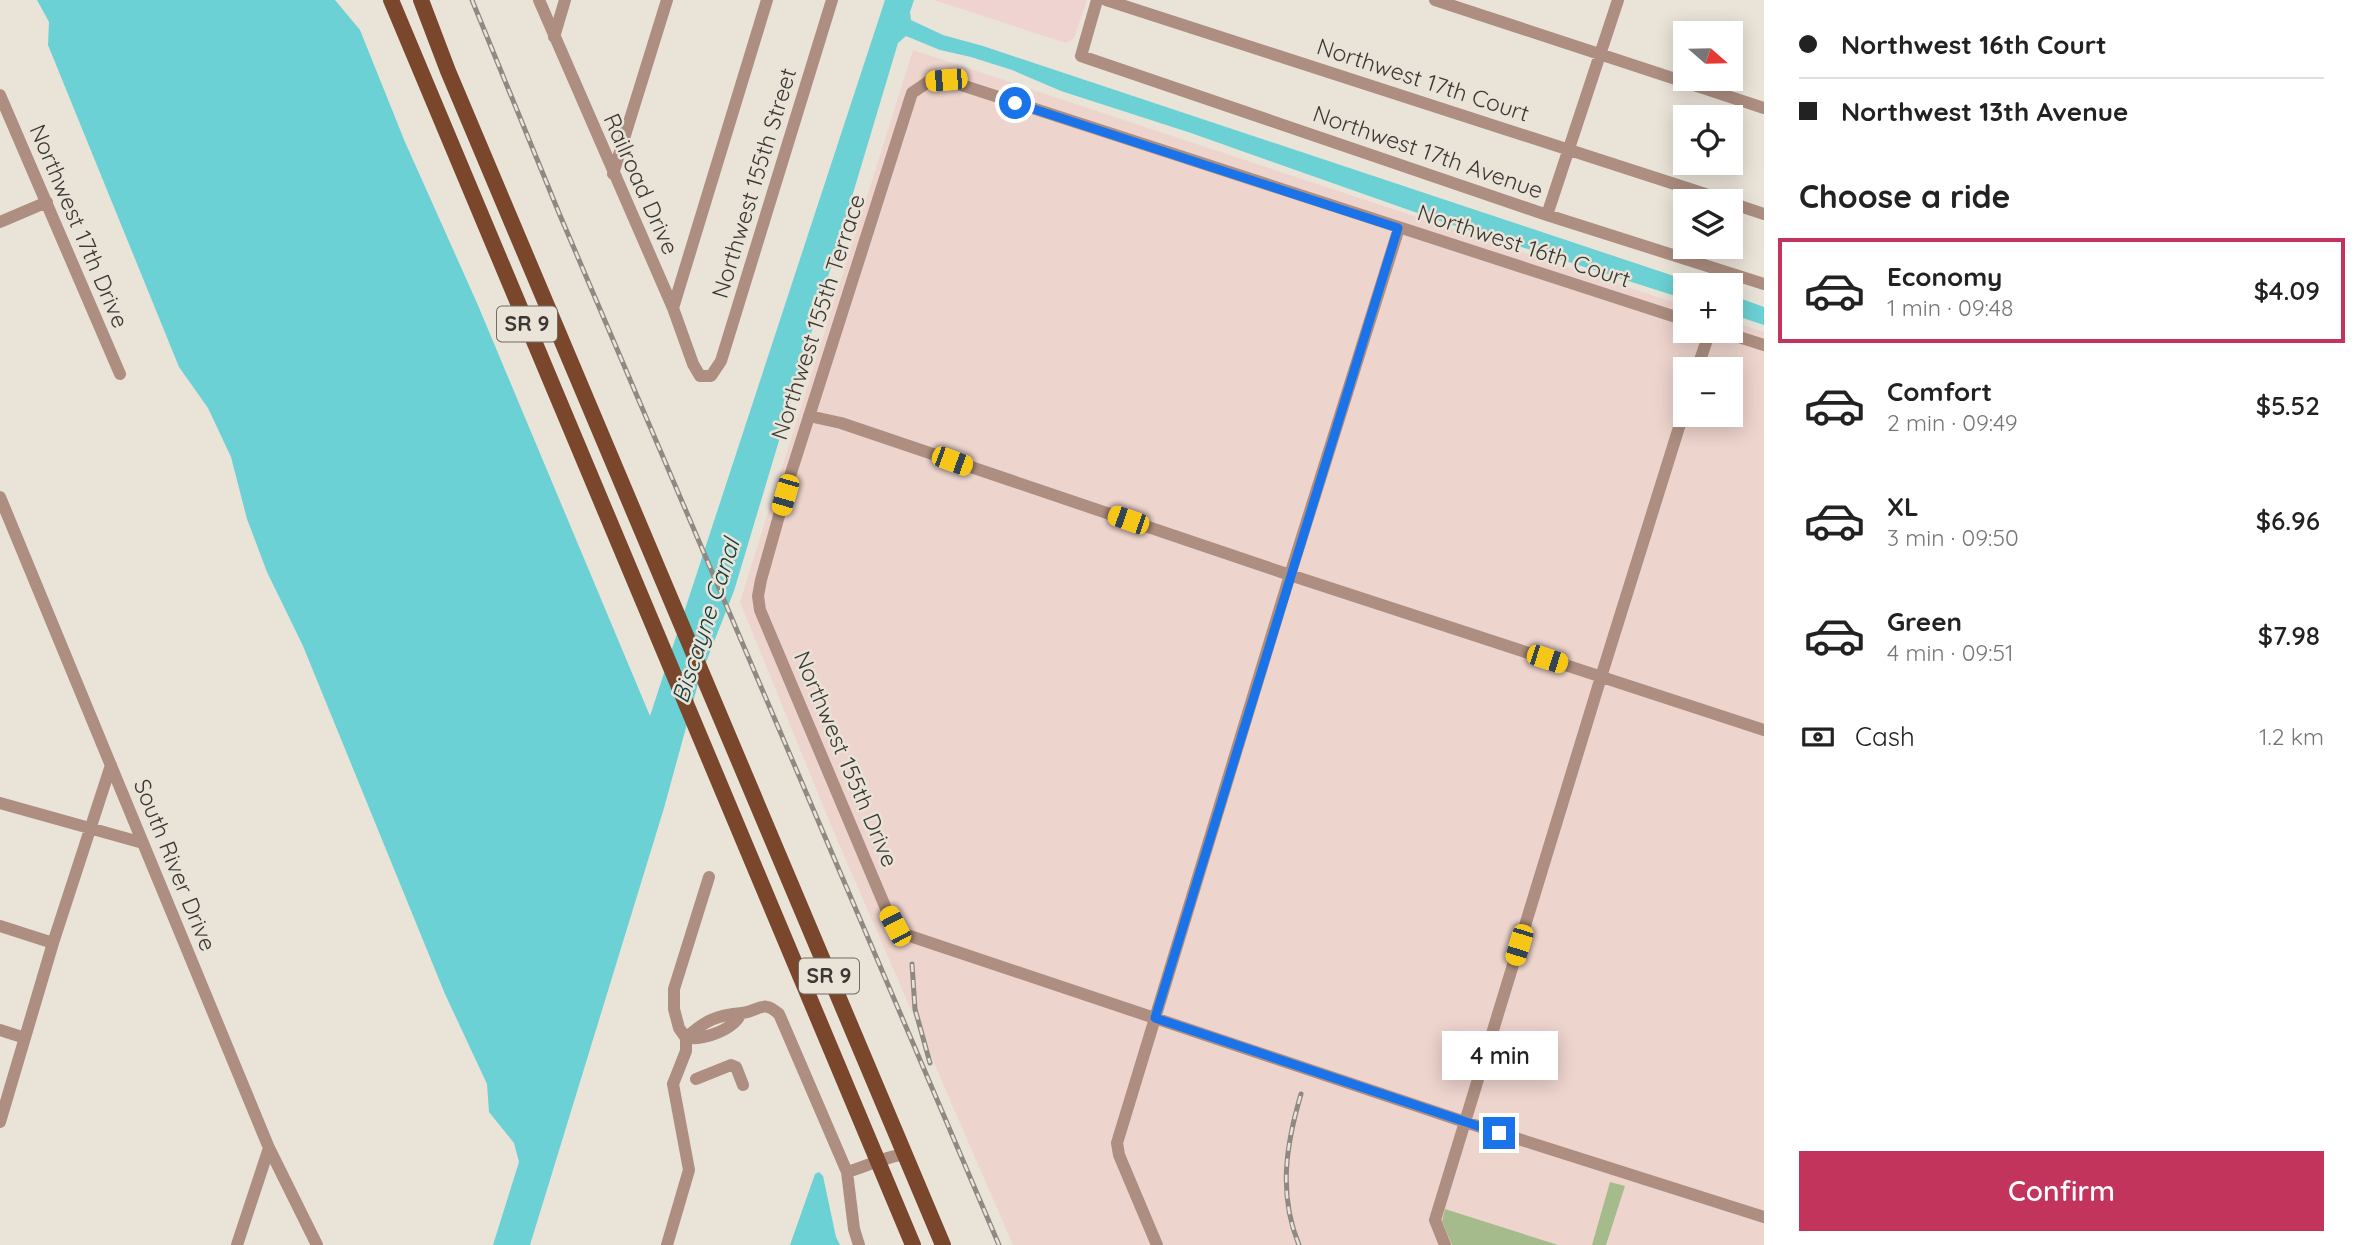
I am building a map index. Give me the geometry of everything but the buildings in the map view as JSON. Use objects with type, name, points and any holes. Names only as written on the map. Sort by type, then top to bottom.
[{"type":"main road","name":"SR 9","points":[[391,0],[913,1245]]},
{"type":"main road","name":"SR 9","points":[[421,0],[458,97],[943,1245]]},
{"type":"street","name":"Railroad Drive","points":[[539,0],[673,308],[694,364],[701,376],[711,376]]},
{"type":"street","points":[[554,37],[565,0]]},
{"type":"street","points":[[613,174],[667,0]]},
{"type":"street","points":[[673,308],[767,0]]},
{"type":"street","name":"Northwest 155th Street","points":[[711,376],[721,361],[832,0]]},
{"type":"street","name":"Northwest 17th Avenue","points":[[1097,0],[1081,57],[1547,215],[1764,284]]},
{"type":"street","name":"Northwest 17th Court","points":[[1106,0],[1690,189]]},
{"type":"street","points":[[1435,0],[1764,108]]},
{"type":"street","points":[[1547,215],[1618,0]]},
{"type":"street","name":"Northwest 16th Court","points":[[912,93],[928,82],[946,80],[1673,316]]},
{"type":"street","name":"Northwest 155th Terrace","points":[[758,596],[809,416],[912,93]]},
{"type":"street","name":"Northwest 17th Drive","points":[[0,95],[120,374]]},
{"type":"street","points":[[0,222],[47,202]]},
{"type":"street","name":"Northwest 17th Court","points":[[1743,207],[1764,214]]},
{"type":"street","points":[[1157,1245],[1119,1155],[1117,1143],[1398,228]]},
{"type":"street","points":[[1743,338],[1764,345]]},
{"type":"street","points":[[809,416],[852,426],[1290,575],[1764,730]]},
{"type":"street","points":[[1446,1245],[1435,1220],[1679,427]]},
{"type":"street","name":"South River Drive","points":[[0,497],[269,1148],[317,1245]]},
{"type":"street","name":"Northwest 155th Drive","points":[[758,596],[760,610],[895,926],[904,934],[1155,1018]]},
{"type":"street","points":[[0,1122],[53,943],[111,765]]},
{"type":"street","points":[[0,803],[143,843]]},
{"type":"street","points":[[667,1245],[689,1170],[673,1084],[686,1051],[686,1038],[679,1028],[674,1009],[674,989],[709,877]]},
{"type":"street","points":[[0,926],[53,943]]},
{"type":"street","points":[[686,1038],[697,1039],[725,1028],[738,1021],[741,1013],[763,1006],[779,1014],[847,1172],[854,1229],[859,1245]]},
{"type":"street","points":[[1155,1018],[1465,1122],[1764,1217]]},
{"type":"street","points":[[0,1030],[25,1038]]},
{"type":"street","points":[[696,1079],[731,1065],[736,1067],[743,1085]]},
{"type":"street","points":[[237,1245],[269,1148]]},
{"type":"street","points":[[847,1172],[879,1163],[895,1154],[905,1155]]},
{"type":"shaded area","points":[[934,0],[1087,0],[1074,38],[1066,43]]},
{"type":"shaded area","points":[[913,50],[1673,302],[1673,343],[1743,343],[1743,325],[1764,332],[1764,1245],[1013,1245],[833,830],[740,602]]},
{"type":"green space","points":[[1610,1182],[1625,1186],[1606,1245],[1592,1245]]},
{"type":"green space","points":[[1445,1209],[1558,1245],[1452,1245],[1442,1221]]},
{"type":"water","name":"Biscayne Canal","points":[[37,0],[335,0],[360,30],[405,142],[477,303],[650,716],[885,0],[914,0],[910,12],[911,20],[943,35],[1673,276],[1673,295],[1440,221],[1191,133],[1061,91],[1012,70],[940,50],[906,36],[898,43],[734,591],[699,680],[664,808],[530,1245],[493,1245],[519,1162],[514,1143],[489,1112],[487,1084],[445,994],[303,646],[267,572],[247,519],[231,457],[208,408],[179,367],[48,45],[49,22]]},
{"type":"water","points":[[1743,299],[1764,307],[1764,325],[1743,318]]},
{"type":"water","points":[[819,1172],[823,1176],[840,1245],[790,1245],[815,1174]]},
{"type":"railway","points":[[472,0],[559,213],[999,1245]]},
{"type":"railway","points":[[912,964],[915,1009],[930,1063]]},
{"type":"railway","points":[[1299,1245],[1292,1226],[1286,1188],[1291,1132],[1301,1094]]},
{"type":"route","points":[[1015,103],[1398,228],[1155,1018],[1499,1133]]}]
